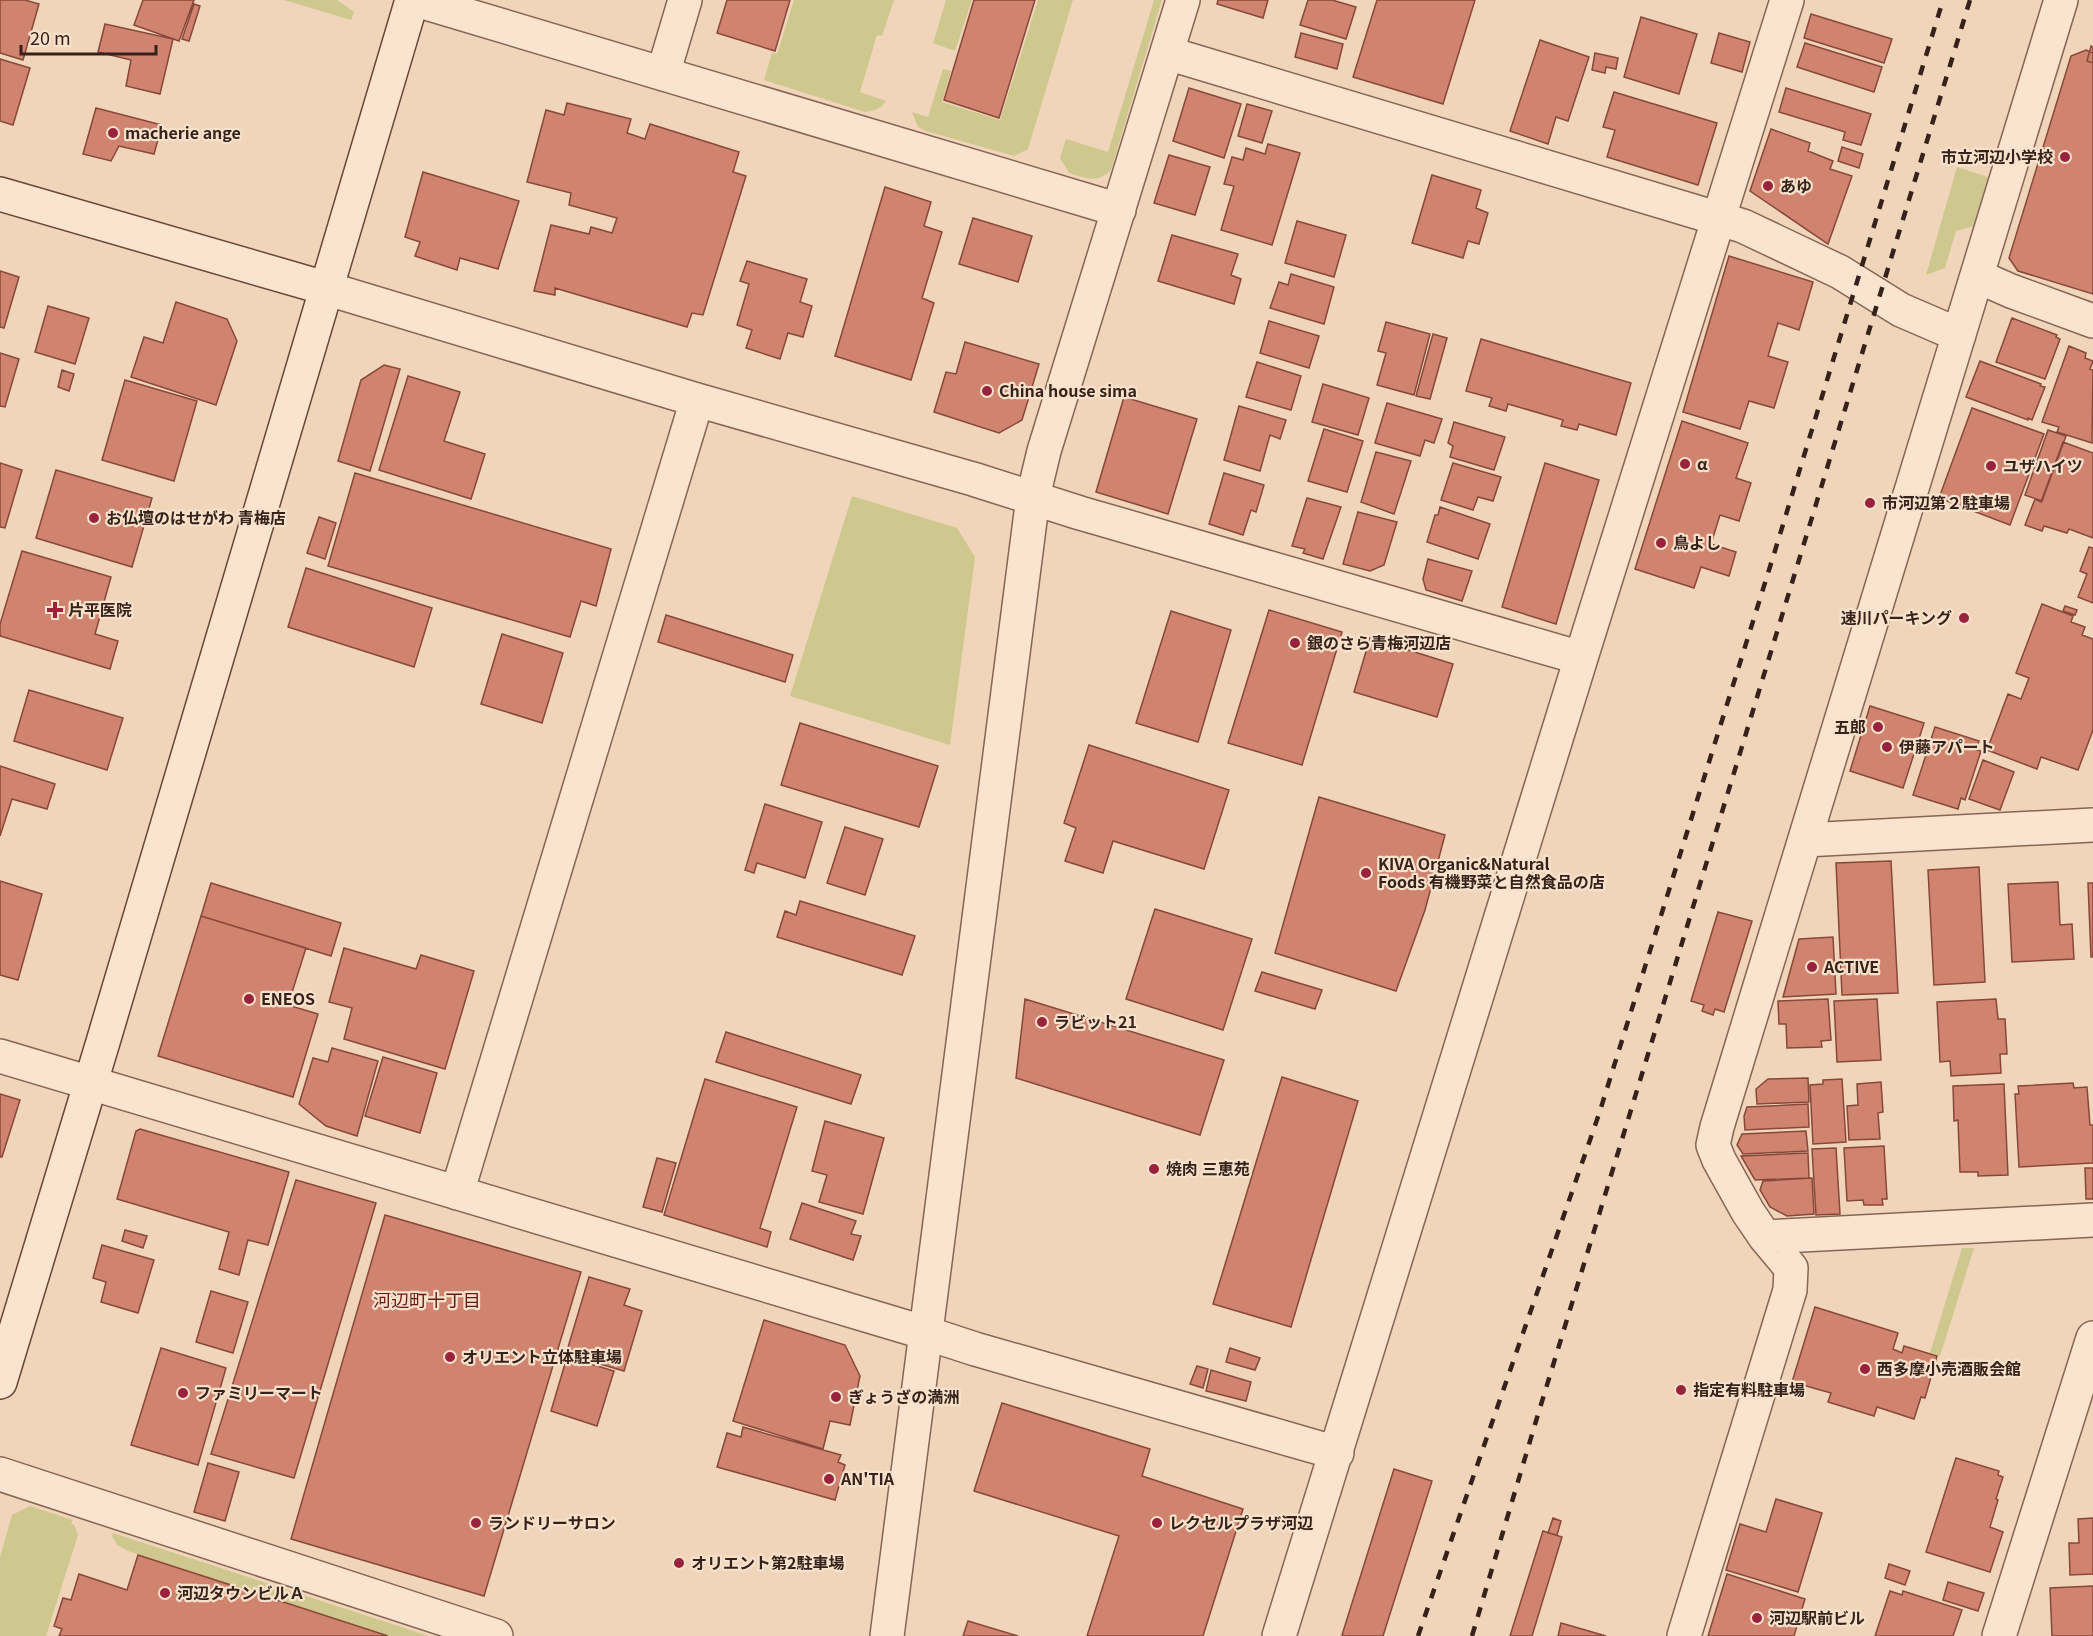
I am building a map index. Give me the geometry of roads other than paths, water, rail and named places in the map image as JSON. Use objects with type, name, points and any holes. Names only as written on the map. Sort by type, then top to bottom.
[{"type":"street","points":[[0,1382],[325,288],[414,0],[1119,210]]},
{"type":"street","points":[[663,74],[685,0]]},
{"type":"street","points":[[887,1636],[1033,497],[1044,451],[1184,0]]},
{"type":"street","points":[[1279,1636],[1787,0]]},
{"type":"street","points":[[1684,1636],[1790,1290],[1791,1268],[1748,1212],[1719,1161],[1713,1145],[2061,0]]},
{"type":"street","points":[[1167,53],[1743,226],[1840,272],[1901,310],[1959,335]]},
{"type":"street","points":[[0,194],[1033,497],[1080,513],[1581,658]]},
{"type":"street","points":[[1977,276],[2093,321]]},
{"type":"street","points":[[457,1193],[697,400]]},
{"type":"street","points":[[1805,840],[2093,825]]},
{"type":"street","points":[[0,1056],[975,1349],[1336,1453]]},
{"type":"street","points":[[1765,1237],[2093,1220]]},
{"type":"street","points":[[1999,1636],[2080,1419],[2093,1338]]},
{"type":"street","points":[[0,1474],[496,1636]]},
{"type":"railway","points":[[1418,1636],[1599,1114],[1774,554],[1943,0]]},
{"type":"railway","points":[[1472,1636],[1970,0]]},
{"type":"place","name":"macherie ange","points":[[113,133]]},
{"type":"place","name":"市立河辺小学校","points":[[2065,157]]},
{"type":"place","name":"あゆ","points":[[1768,186]]},
{"type":"place","name":"China house sima","points":[[987,391]]},
{"type":"place","name":"α","points":[[1685,464]]},
{"type":"place","name":"ユザハイツ","points":[[1991,466]]},
{"type":"place","name":"市河辺第２駐車場","points":[[1870,503]]},
{"type":"place","name":"お仏壇のはせがわ 青梅店","points":[[94,518]]},
{"type":"place","name":"鳥よし","points":[[1661,543]]},
{"type":"place","name":"片平医院","points":[[55,610]]},
{"type":"place","name":"速川パーキング","points":[[1964,618]]},
{"type":"place","name":"銀のさら青梅河辺店","points":[[1295,643]]},
{"type":"place","name":"五郎","points":[[1878,727]]},
{"type":"place","name":"伊藤アパート","points":[[1887,747]]},
{"type":"place","name":"KIVA Organic&Natural Foods 有機野菜と自然食品の店","points":[[1366,873]]},
{"type":"place","name":"ACTIVE","points":[[1812,967]]},
{"type":"place","name":"ENEOS","points":[[249,999]]},
{"type":"place","name":"ラビット21","points":[[1042,1022]]},
{"type":"place","name":"焼肉 三恵苑","points":[[1154,1169]]},
{"type":"place","name":"オリエント立体駐車場","points":[[450,1357]]},
{"type":"place","name":"西多摩小売酒販会館","points":[[1865,1369]]},
{"type":"place","name":"指定有料駐車場","points":[[1681,1390]]},
{"type":"place","name":"ファミリーマート","points":[[183,1393]]},
{"type":"place","name":"ぎょうざの満洲","points":[[836,1397]]},
{"type":"place","name":"AN'TIA","points":[[829,1479]]},
{"type":"place","name":"ランドリーサロン","points":[[476,1523]]},
{"type":"place","name":"レクセルプラザ河辺","points":[[1157,1523]]},
{"type":"place","name":"オリエント第2駐車場","points":[[679,1563]]},
{"type":"place","name":"河辺タウンビルＡ","points":[[165,1593]]},
{"type":"place","name":"河辺駅前ビル","points":[[1757,1618]]},
{"type":"district","name":"河辺町十丁目","points":[[427,1301]]}]
